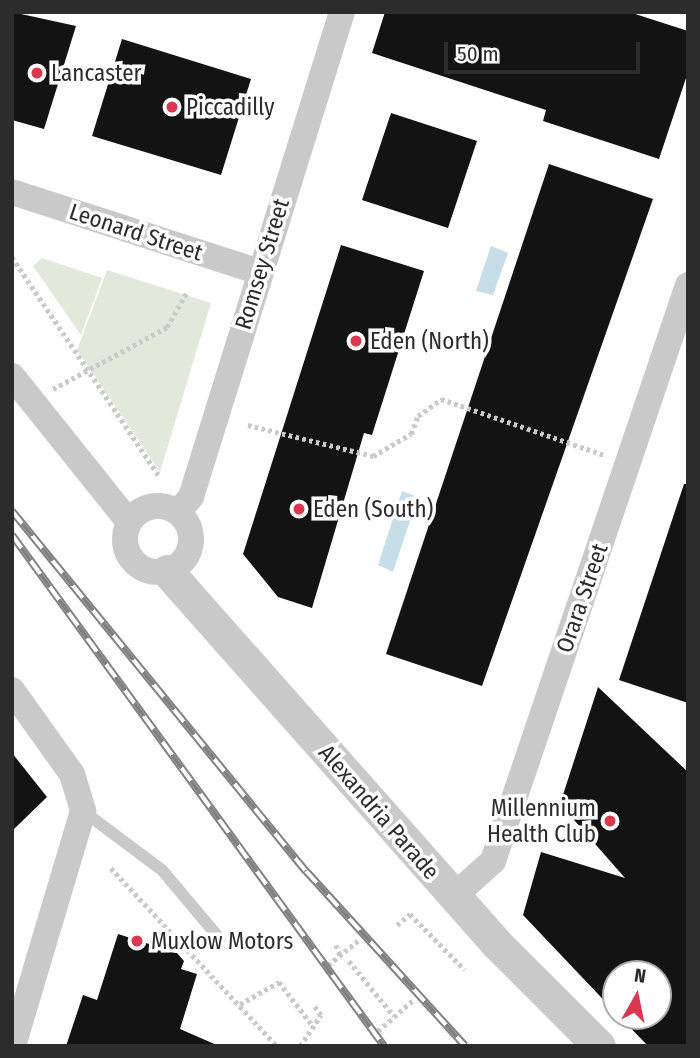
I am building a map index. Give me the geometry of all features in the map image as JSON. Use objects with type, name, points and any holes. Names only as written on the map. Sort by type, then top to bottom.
[{"type":"street","name":"Romsey Street","points":[[178,512],[191,497],[342,12]]},
{"type":"street","name":"Leonard Street","points":[[12,191],[259,272]]},
{"type":"street","name":"Orara Street","points":[[454,896],[493,861],[688,285]]},
{"type":"street","points":[[12,376],[129,522]]},
{"type":"street","points":[[146,508],[178,512],[191,540],[184,559],[167,571],[135,563],[125,544],[129,522],[146,508]]},
{"type":"street","name":"Alexandria Parade","points":[[167,571],[454,896],[599,1046]]},
{"type":"street","points":[[12,691],[72,774],[82,823],[13,1046]]},
{"type":"lane","points":[[82,823],[162,870],[220,939]]},
{"type":"path","points":[[12,257],[159,476]]},
{"type":"path","points":[[51,390],[85,368],[167,327],[187,292]]},
{"type":"path","points":[[248,425],[373,456],[411,434],[418,416],[440,399],[628,463]]},
{"type":"path","points":[[111,868],[277,1046]]},
{"type":"path","points":[[397,925],[410,914],[465,970]]},
{"type":"path","points":[[328,965],[359,940]]},
{"type":"path","points":[[335,945],[340,955]]},
{"type":"path","points":[[349,961],[394,1016]]},
{"type":"path","points":[[240,1004],[279,982],[313,1026]]},
{"type":"path","points":[[378,1031],[413,1000]]},
{"type":"path","points":[[300,1046],[320,1015],[314,1006]]},
{"type":"green space","points":[[42,258],[102,278],[81,335],[33,266]]},
{"type":"green space","points":[[107,270],[211,303],[160,472],[77,350]]},
{"type":"water","points":[[491,246],[508,253],[493,295],[476,291]]},
{"type":"water","points":[[402,491],[418,497],[393,572],[378,565]]},
{"type":"building","name":"Lancaster","points":[[12,12],[76,26],[44,129],[12,120]]},
{"type":"building","points":[[385,12],[629,12],[688,31],[688,72],[659,159],[543,121],[546,110],[372,53]]},
{"type":"building","name":"Piccadilly","points":[[122,39],[251,79],[221,175],[92,136]]},
{"type":"building","points":[[391,113],[477,141],[448,228],[362,200]]},
{"type":"building","points":[[549,164],[653,199],[482,686],[386,654]]},
{"type":"building","points":[[341,245],[424,271],[372,435],[364,433],[312,608],[278,597],[243,554]]},
{"type":"building","points":[[684,484],[688,484],[688,703],[619,680]]},
{"type":"building","points":[[598,687],[688,772],[688,1046],[648,1046],[633,1030],[672,1030],[672,960],[602,960],[602,998],[523,915],[541,852],[625,878],[560,804]]},
{"type":"building","points":[[12,753],[47,797],[12,831]]},
{"type":"building","points":[[118,934],[177,953],[184,961],[181,969],[197,974],[180,1029],[219,1046],[66,1046],[83,995],[97,1000]]},
{"type":"railway","points":[[12,511],[306,871],[465,1046]]},
{"type":"railway","points":[[12,535],[384,1046]]},
{"type":"place","name":"Lancaster","points":[[37,73]]},
{"type":"place","name":"Piccadilly","points":[[172,107]]},
{"type":"place","name":"Eden (North)","points":[[356,341]]},
{"type":"place","name":"Eden (South)","points":[[299,509]]},
{"type":"place","name":"Millennium Health Club","points":[[610,821]]},
{"type":"place","name":"Muxlow Motors","points":[[137,941]]}]
